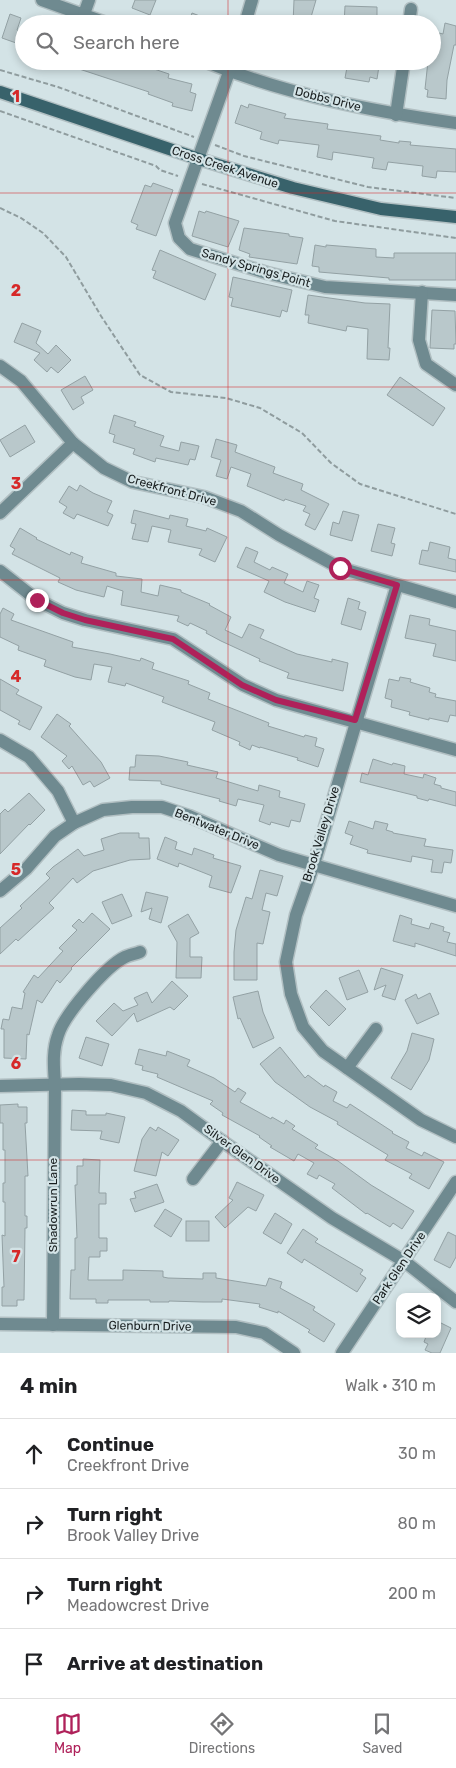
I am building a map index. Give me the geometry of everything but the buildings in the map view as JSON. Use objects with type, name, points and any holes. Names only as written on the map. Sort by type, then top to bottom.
[{"type":"street","points":[[42,0],[84,14],[89,0]]},
{"type":"street","points":[[248,15],[252,0]]},
{"type":"street","points":[[410,15],[411,9]]},
{"type":"street","name":"Sandy Springs Point","points":[[230,70],[176,223],[179,238],[190,249],[267,273],[325,287],[422,292],[456,296]]},
{"type":"street","name":"Dobbs Drive","points":[[242,70],[315,97],[396,115],[456,123]]},
{"type":"street","points":[[396,115],[403,70]]},
{"type":"street","name":"Cross Creek Avenue","points":[[0,92],[198,159],[293,188],[381,209],[456,217]]},
{"type":"street","points":[[422,292],[419,340],[426,364],[456,386]]},
{"type":"street","name":"Creekfront Drive","points":[[0,366],[21,381],[73,443],[104,468],[133,482],[204,496],[241,511],[279,535],[340,568],[456,602]]},
{"type":"street","points":[[0,512],[73,443]]},
{"type":"street","points":[[0,571],[37,600],[63,613],[85,620],[173,639],[242,685],[276,700],[355,720],[456,750]]},
{"type":"street","name":"Brook Valley Drive","points":[[397,585],[355,720],[314,864],[296,916],[286,962],[291,994],[304,1027],[323,1052],[421,1120],[456,1137]]},
{"type":"street","points":[[0,740],[29,757],[58,791],[74,823]]},
{"type":"street","name":"Bentwater Drive","points":[[0,891],[26,869],[54,836],[74,823],[103,810],[132,807],[162,807],[189,816],[279,855],[456,906]]},
{"type":"street","name":"Shadowrun Lane","points":[[53,1325],[53,1056],[58,1034],[71,1010],[100,978],[124,957],[140,952]]},
{"type":"street","points":[[347,1068],[376,1029]]},
{"type":"street","name":"Silver Glen Drive","points":[[0,1086],[111,1085],[146,1093],[182,1111],[332,1218],[404,1261],[456,1302]]},
{"type":"street","points":[[193,1180],[222,1141]]},
{"type":"street","name":"Park Glen Drive","points":[[342,1353],[456,1182]]},
{"type":"street","name":"Glenburn Drive","points":[[0,1324],[236,1327],[264,1333],[294,1353]]},
{"type":"path","points":[[0,70],[58,87],[244,156],[368,187],[456,198]]},
{"type":"path","points":[[0,111],[156,166],[160,170],[335,221],[456,238]]},
{"type":"path","points":[[0,208],[22,218],[43,233],[66,257],[101,316],[140,375],[171,392],[226,398],[260,408],[302,434],[330,463],[360,484],[456,514]]},
{"type":"route","points":[[37,600],[63,613],[85,620],[173,639],[242,685],[276,700],[355,720],[397,585],[340,568]]}]
